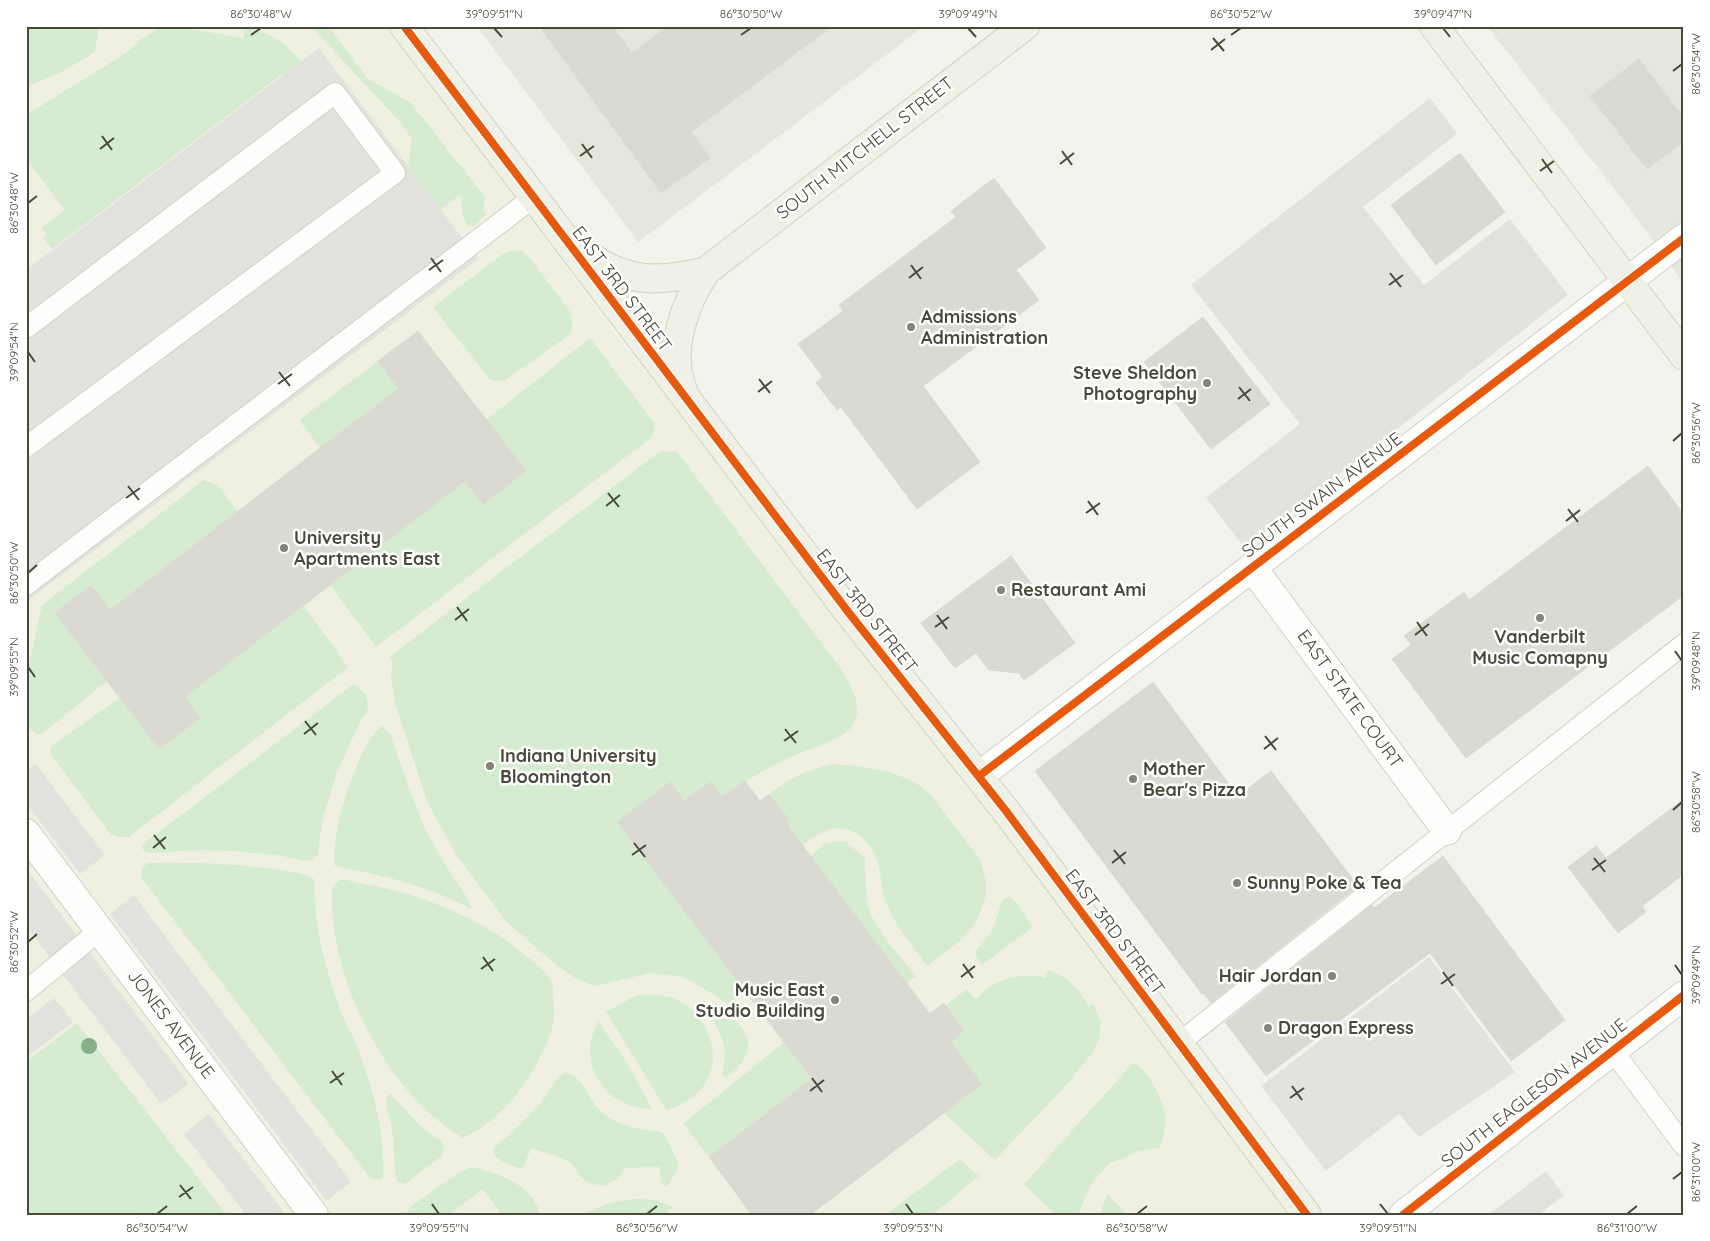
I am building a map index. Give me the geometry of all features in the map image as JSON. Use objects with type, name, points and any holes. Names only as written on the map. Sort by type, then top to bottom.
[{"type":"main road","name":"EAST 3RD STREET","points":[[404,26],[849,614],[979,776],[1307,1215]]},
{"type":"main road","name":"SOUTH MITCHELL STREET","points":[[690,404],[678,375],[677,350],[687,309],[706,271],[1025,26]]},
{"type":"main road","points":[[1434,26],[1684,356]]},
{"type":"main road","name":"SOUTH MITCHELL STREET","points":[[554,224],[579,249],[596,262],[635,277],[644,279],[668,278],[706,271]]},
{"type":"street","name":"SOUTH SWAIN AVENUE","points":[[979,776],[1684,238]]},
{"type":"street","name":"EAST STATE COURT","points":[[1252,568],[1447,831]]},
{"type":"street","name":"JONES AVENUE","points":[[26,834],[314,1215]]},
{"type":"street","name":"SOUTH EAGLESON AVENUE","points":[[1403,1215],[1684,995]]},
{"type":"lane","points":[[26,328],[335,93],[395,173],[26,448]]},
{"type":"lane","points":[[26,585],[534,197]]},
{"type":"lane","points":[[1179,1043],[1684,644]]},
{"type":"lane","points":[[26,991],[100,930]]},
{"type":"lane","points":[[1613,1051],[1684,1146]]},
{"type":"shaded area","name":"Indiana University Bloomington","points":[[26,26],[387,26],[603,317],[1304,1215],[26,1215]]},
{"type":"shaded area","points":[[477,26],[925,26],[638,242]]},
{"type":"shaded area","points":[[1487,26],[1684,26],[1684,284],[1633,213]]},
{"type":"shaded area","points":[[319,48],[478,259],[26,602],[26,270]]},
{"type":"shaded area","points":[[1430,98],[1457,134],[1363,207],[1424,285],[1510,219],[1568,295],[1245,548],[1206,498],[1300,424],[1191,285]]},
{"type":"shaded area","points":[[36,764],[105,855],[80,874],[26,803],[26,772]]},
{"type":"shaded area","points":[[26,868],[189,1084],[161,1104],[26,926]]},
{"type":"shaded area","points":[[134,895],[351,1182],[327,1201],[110,914]]},
{"type":"shaded area","points":[[1429,957],[1515,1072],[1419,1137],[1399,1114],[1326,1171],[1261,1086]]},
{"type":"shaded area","points":[[54,998],[73,1022],[26,1058],[26,1019]]},
{"type":"shaded area","points":[[209,1114],[286,1215],[246,1215],[184,1134]]},
{"type":"shaded area","points":[[1546,1171],[1564,1195],[1538,1215],[1488,1215]]},
{"type":"green space","points":[[26,26],[99,26],[95,52],[60,73],[26,87]]},
{"type":"green space","points":[[161,26],[175,26],[243,38],[246,26],[253,27],[285,45],[310,72],[305,84],[281,75],[52,249],[43,238],[47,235],[41,228],[65,210],[30,164],[26,165],[26,115],[126,53]]},
{"type":"green space","points":[[311,26],[328,26],[368,79],[410,102],[485,197],[483,209],[487,214],[473,226],[467,225],[464,220],[460,195],[36,514],[408,168],[412,139],[400,122]]},
{"type":"green space","points":[[522,251],[529,257],[571,313],[572,329],[569,335],[504,381],[490,380],[433,307],[506,252]]},
{"type":"green space","points":[[590,338],[655,424],[652,437],[376,647],[330,585],[465,481],[483,505],[526,472],[486,420]]},
{"type":"green space","points":[[378,361],[399,389],[320,448],[299,420]]},
{"type":"green space","points":[[663,451],[677,452],[840,667],[857,702],[856,717],[853,725],[842,735],[779,762],[722,797],[710,782],[684,801],[617,822],[746,992],[727,1004],[683,977],[651,973],[594,986],[577,979],[556,965],[506,921],[456,855],[427,801],[395,703],[391,678],[393,663],[389,657],[655,455]]},
{"type":"green space","points":[[204,480],[218,485],[238,512],[110,610],[91,585],[55,613],[107,681],[42,734],[37,735],[26,722],[26,680],[42,605]]},
{"type":"green space","points":[[304,606],[348,667],[129,837],[111,835],[52,756],[50,750],[53,745],[119,698],[159,749],[200,718],[185,697]]},
{"type":"green space","points":[[354,684],[366,695],[368,703],[367,713],[360,722],[337,772],[322,822],[318,854],[313,860],[306,861],[277,855],[231,851],[200,850],[147,853],[143,850],[142,846],[151,838]]},
{"type":"green space","points":[[382,726],[390,734],[426,831],[472,909],[438,893],[413,885],[335,866],[336,835],[347,792],[364,751],[373,735]]},
{"type":"green space","points":[[834,764],[890,772],[915,782],[930,794],[979,858],[985,877],[986,890],[984,903],[978,917],[967,934],[927,966],[900,929],[891,913],[885,900],[876,856],[864,839],[849,830],[832,829],[810,839],[796,850],[779,827],[788,820],[769,794],[799,775]]},
{"type":"green space","points":[[845,841],[865,858],[866,890],[869,909],[883,935],[916,976],[907,983],[811,856],[825,843]]},
{"type":"green space","points":[[148,863],[242,865],[294,872],[314,879],[317,922],[324,959],[341,1013],[372,1089],[376,1107],[383,1159],[383,1177],[379,1180],[370,1178],[141,877],[142,868]]},
{"type":"green space","points":[[341,879],[411,895],[458,913],[489,929],[517,948],[542,969],[551,981],[554,1005],[552,1028],[548,1041],[533,1069],[518,1093],[498,1114],[463,1138],[435,1118],[409,1092],[386,1062],[367,1029],[351,994],[340,958],[333,922],[332,887]]},
{"type":"green space","points":[[1009,896],[1014,900],[1033,927],[982,965],[976,957],[976,951],[992,931],[1003,899]]},
{"type":"green space","points":[[1049,970],[1062,976],[1072,984],[1089,1007],[1093,1004],[1101,1022],[1099,1039],[1094,1051],[1061,1091],[995,1160],[944,1113],[982,1084],[951,1041],[964,1030],[946,1005],[967,989],[976,1000],[982,992],[998,982],[1008,978],[1027,976],[1045,978]]},
{"type":"green space","points":[[649,994],[674,998],[692,1009],[706,1030],[711,1041],[713,1053],[709,1077],[702,1088],[690,1099],[667,1111],[606,1012],[635,996]]},
{"type":"green space","points":[[714,1012],[728,1016],[735,1021],[745,1033],[747,1040],[748,1048],[744,1059],[725,1078],[722,1074],[725,1057],[724,1043],[710,1015]]},
{"type":"green space","points":[[598,1021],[629,1066],[652,1109],[640,1108],[618,1100],[601,1084],[595,1074],[590,1051],[591,1040]]},
{"type":"green space","points":[[77,1023],[227,1215],[26,1215],[26,1062]]},
{"type":"green space","points":[[784,1042],[812,1079],[709,1157],[683,1124]]},
{"type":"green space","points":[[1136,1063],[1153,1083],[1164,1108],[1165,1128],[1160,1148],[1134,1152],[1123,1159],[1111,1162],[1091,1184],[1078,1215],[1056,1215],[1024,1184],[1132,1064]]},
{"type":"green space","points":[[565,1072],[578,1079],[596,1106],[614,1121],[645,1130],[662,1132],[679,1165],[670,1183],[665,1186],[661,1183],[660,1167],[626,1168],[617,1179],[604,1186],[588,1183],[569,1161],[531,1148],[523,1169],[506,1164],[493,1153],[494,1148],[532,1113],[558,1078]]},
{"type":"green space","points":[[391,1094],[418,1124],[442,1142],[444,1150],[442,1156],[405,1184],[397,1182],[396,1176],[393,1136],[386,1102],[386,1098]]},
{"type":"green space","points":[[960,1159],[979,1176],[932,1215],[885,1215]]},
{"type":"green space","points":[[472,1167],[503,1177],[523,1188],[536,1205],[540,1215],[502,1215],[483,1189],[449,1215],[405,1215],[410,1207],[461,1171]]},
{"type":"green space","points":[[1108,1194],[1125,1212],[1125,1215],[1101,1215],[1103,1204]]},
{"type":"green space","points":[[636,1199],[656,1200],[673,1207],[663,1215],[580,1215],[612,1202]]},
{"type":"building","points":[[539,26],[607,26],[614,28],[632,53],[668,26],[832,26],[691,132],[710,158],[661,193]]},
{"type":"building","points":[[1639,59],[1684,118],[1684,141],[1647,169],[1590,96]]},
{"type":"building","points":[[1460,153],[1505,212],[1436,265],[1391,205]]},
{"type":"building","name":"Admissions Administration","points":[[994,178],[1046,248],[1016,270],[1039,300],[923,386],[980,462],[917,509],[841,407],[837,410],[816,383],[823,377],[798,344],[843,311],[839,305],[956,217],[951,211]]},
{"type":"building","name":"Steve Sheldon Photography","points":[[1203,317],[1270,404],[1211,449],[1144,362]]},
{"type":"building","name":"University Apartments East","points":[[418,331],[526,471],[483,505],[465,481],[185,697],[200,718],[159,749],[55,613],[91,585],[110,610],[399,389],[378,361]]},
{"type":"building","name":"Vanderbilt Music Comapny","points":[[1648,466],[1684,515],[1684,595],[1466,758],[1392,659],[1411,645],[1404,636],[1464,592],[1469,600]]},
{"type":"building","name":"Restaurant Ami","points":[[1011,556],[1075,643],[1024,680],[1019,673],[989,670],[976,653],[955,668],[921,623]]},
{"type":"building","points":[[1153,682],[1238,796],[1271,771],[1358,886],[1211,1003],[1202,994],[1035,771]]},
{"type":"building","name":"Music East Studio Building","points":[[745,781],[760,801],[769,794],[789,820],[785,822],[930,1014],[944,1003],[964,1030],[951,1042],[982,1084],[810,1215],[752,1215],[709,1157],[812,1079],[617,822],[670,782],[684,801],[710,782],[722,797]]},
{"type":"building","points":[[1684,799],[1684,874],[1642,906],[1646,912],[1618,933],[1568,867],[1596,846],[1606,858]]},
{"type":"building","points":[[1443,856],[1565,1020],[1511,1061],[1430,953],[1266,1076],[1225,1022],[1372,905],[1374,908]]},
{"type":"cycle path","points":[[404,26],[849,613],[1006,811],[1307,1215]]},
{"type":"cycle path","points":[[979,776],[1684,238]]},
{"type":"cycle path","points":[[1403,1215],[1684,995]]},
{"type":"place","name":"Admissions Administration","points":[[911,327]]},
{"type":"place","name":"Steve Sheldon Photography","points":[[1207,383]]},
{"type":"place","name":"University Apartments East","points":[[284,548]]},
{"type":"place","name":"Restaurant Ami","points":[[1001,590]]},
{"type":"place","name":"Vanderbilt Music Comapny","points":[[1540,618]]},
{"type":"place","name":"Indiana University Bloomington","points":[[490,766]]},
{"type":"place","name":"Mother Bear's Pizza","points":[[1133,779]]},
{"type":"place","name":"Sunny Poke & Tea","points":[[1237,883]]},
{"type":"place","name":"Hair Jordan","points":[[1332,976]]},
{"type":"place","name":"Music East Studio Building","points":[[835,1000]]},
{"type":"place","name":"Dragon Express","points":[[1268,1028]]}]
